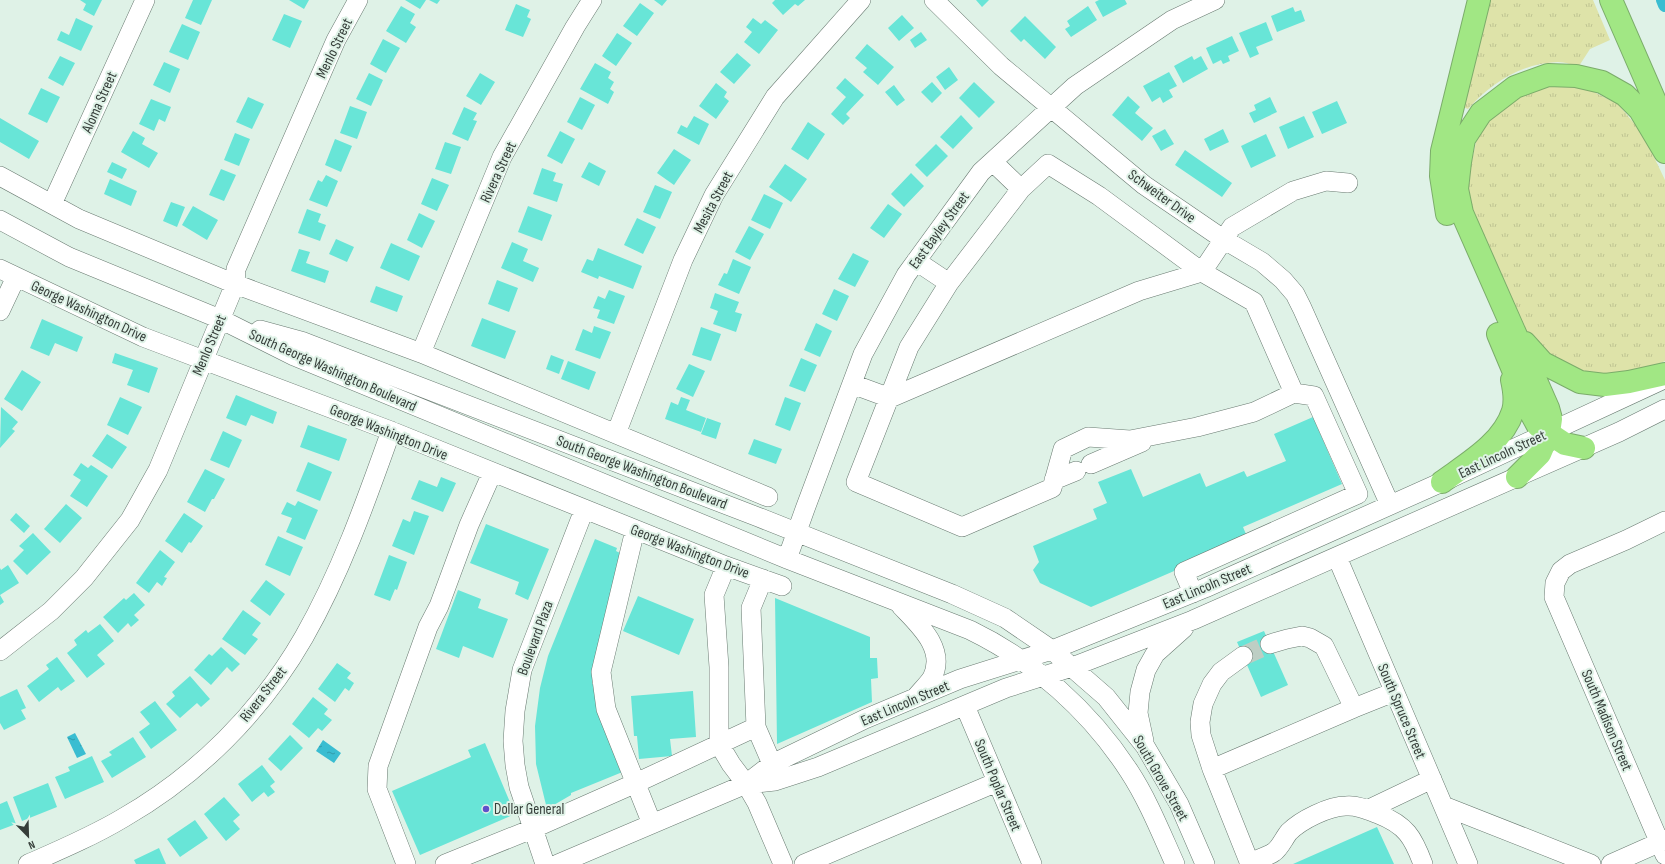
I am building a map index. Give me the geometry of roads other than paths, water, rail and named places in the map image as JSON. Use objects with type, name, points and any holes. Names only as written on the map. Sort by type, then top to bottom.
[{"type":"highway","points":[[1479,0],[1442,151],[1441,176],[1447,216],[1456,240],[1538,426],[1565,444],[1584,448]]},
{"type":"highway","points":[[1611,0],[1665,124]]},
{"type":"highway","points":[[1516,477],[1540,454],[1548,433],[1551,419],[1548,408],[1464,220],[1456,189],[1464,139],[1481,113],[1515,87],[1548,75],[1576,76],[1602,82],[1625,95],[1640,110],[1665,152]]},
{"type":"highway","points":[[1507,317],[1527,347],[1543,363],[1580,382],[1605,385],[1637,381],[1665,374]]},
{"type":"highway","points":[[1442,482],[1496,441],[1507,425],[1514,410],[1514,391],[1508,357]]},
{"type":"street","name":"Aloma Street","points":[[52,204],[145,0]]},
{"type":"street","name":"Menlo Street","points":[[0,650],[51,611],[84,578],[130,520],[158,470],[235,284],[236,269],[336,40],[358,0]]},
{"type":"street","name":"Rivera Street","points":[[421,353],[502,157],[575,27],[592,0]]},
{"type":"street","name":"Mesita Street","points":[[616,434],[683,260],[714,195],[775,97],[861,0]]},
{"type":"street","name":"Schweiter Drive","points":[[934,0],[1001,66],[1144,185],[1223,239],[1262,262],[1283,280],[1295,294],[1390,505]]},
{"type":"street","name":"East Bayley Street","points":[[787,559],[864,354],[906,275],[981,172],[1075,86],[1172,20],[1214,0]]},
{"type":"street","points":[[993,162],[1021,189]]},
{"type":"street","points":[[1193,593],[1184,572],[1358,494],[1314,396],[1294,393],[1254,412],[1130,440],[1088,437],[1064,449],[1052,488],[962,527],[856,482],[909,347],[949,283],[1021,189],[1048,164],[1099,196],[1202,272],[1254,302],[1294,393]]},
{"type":"street","points":[[0,176],[79,219],[235,284],[421,353],[768,497]]},
{"type":"street","points":[[852,384],[890,398],[1139,291],[1202,272],[1232,227],[1293,191],[1326,181],[1348,183]]},
{"type":"street","name":"South George Washington Boulevard","points":[[0,220],[69,257],[220,319],[294,356],[787,559],[970,630],[993,641],[1022,659]]},
{"type":"street","points":[[916,261],[949,283]]},
{"type":"street","points":[[0,311],[8,273]]},
{"type":"street","name":"George Washington Drive","points":[[8,273],[143,337],[391,431],[584,510],[726,566],[782,586]]},
{"type":"street","name":"South George Washington Boulevard","points":[[220,319],[304,342],[972,603],[1005,618],[1052,650]]},
{"type":"street","name":"East Lincoln Street","points":[[558,864],[746,784],[772,764],[865,719],[960,679],[1052,650],[1193,593],[1442,482],[1665,379]]},
{"type":"street","name":"East Lincoln Street","points":[[746,784],[775,781],[818,767],[1006,688],[1072,667],[1193,620],[1584,448],[1665,410]]},
{"type":"street","name":"Rivera Street","points":[[28,864],[67,847],[123,818],[167,790],[208,757],[257,706],[297,649],[322,602],[340,564],[391,431]]},
{"type":"street","points":[[1054,480],[1161,434]]},
{"type":"street","points":[[406,864],[378,789],[378,766],[428,627],[439,606],[469,525],[492,473]]},
{"type":"street","name":"Boulevard Plaza","points":[[545,864],[519,787],[515,765],[513,741],[518,688],[522,670],[584,510]]},
{"type":"street","name":"South Madison Street","points":[[1663,846],[1554,597],[1555,583],[1561,571],[1570,564],[1626,540],[1665,521]]},
{"type":"street","points":[[635,530],[601,672],[606,709],[652,824]]},
{"type":"street","name":"South Spruce Street","points":[[1337,557],[1468,864]]},
{"type":"street","points":[[726,566],[714,596],[719,666],[719,744],[730,764],[746,784],[757,803],[783,864]]},
{"type":"street","points":[[763,579],[751,608],[756,727],[772,764]]},
{"type":"street","points":[[897,602],[926,631],[934,649],[935,664],[932,677],[915,698]]},
{"type":"street","points":[[1145,746],[1138,713],[1140,692],[1146,670],[1155,654],[1193,620]]},
{"type":"street","points":[[1270,644],[1302,636],[1310,638],[1324,646],[1354,708]]},
{"type":"street","name":"South Grove Street","points":[[1052,650],[1106,697],[1145,746],[1180,804],[1205,864]]},
{"type":"street","points":[[1243,656],[1221,672],[1212,684],[1203,704],[1200,722],[1201,734],[1212,769],[1249,863],[1275,852],[1289,832],[1300,824],[1321,812],[1345,805],[1361,807],[1392,820],[1415,842],[1424,864]]},
{"type":"street","name":"South Grove Street","points":[[1022,659],[1090,720],[1130,772],[1150,807],[1175,864]]},
{"type":"street","points":[[1212,769],[1394,692]]},
{"type":"street","name":"South Poplar Street","points":[[964,706],[1032,864]]},
{"type":"street","points":[[445,864],[532,829],[636,783],[756,727]]},
{"type":"street","points":[[1367,810],[1432,779]]},
{"type":"street","points":[[804,864],[997,782]]},
{"type":"street","points":[[1444,806],[1591,864]]},
{"type":"street","points":[[1611,864],[1663,846]]},
{"type":"water","points":[[75,733],[86,754],[77,758],[67,737]]},
{"type":"water","points":[[323,740],[341,753],[334,763],[316,751]]},
{"type":"waterway","points":[[1663,0],[1665,5]]},
{"type":"tunnel","points":[[1243,656],[1270,644]]},
{"type":"place","name":"Dollar General","points":[[486,809]]}]
